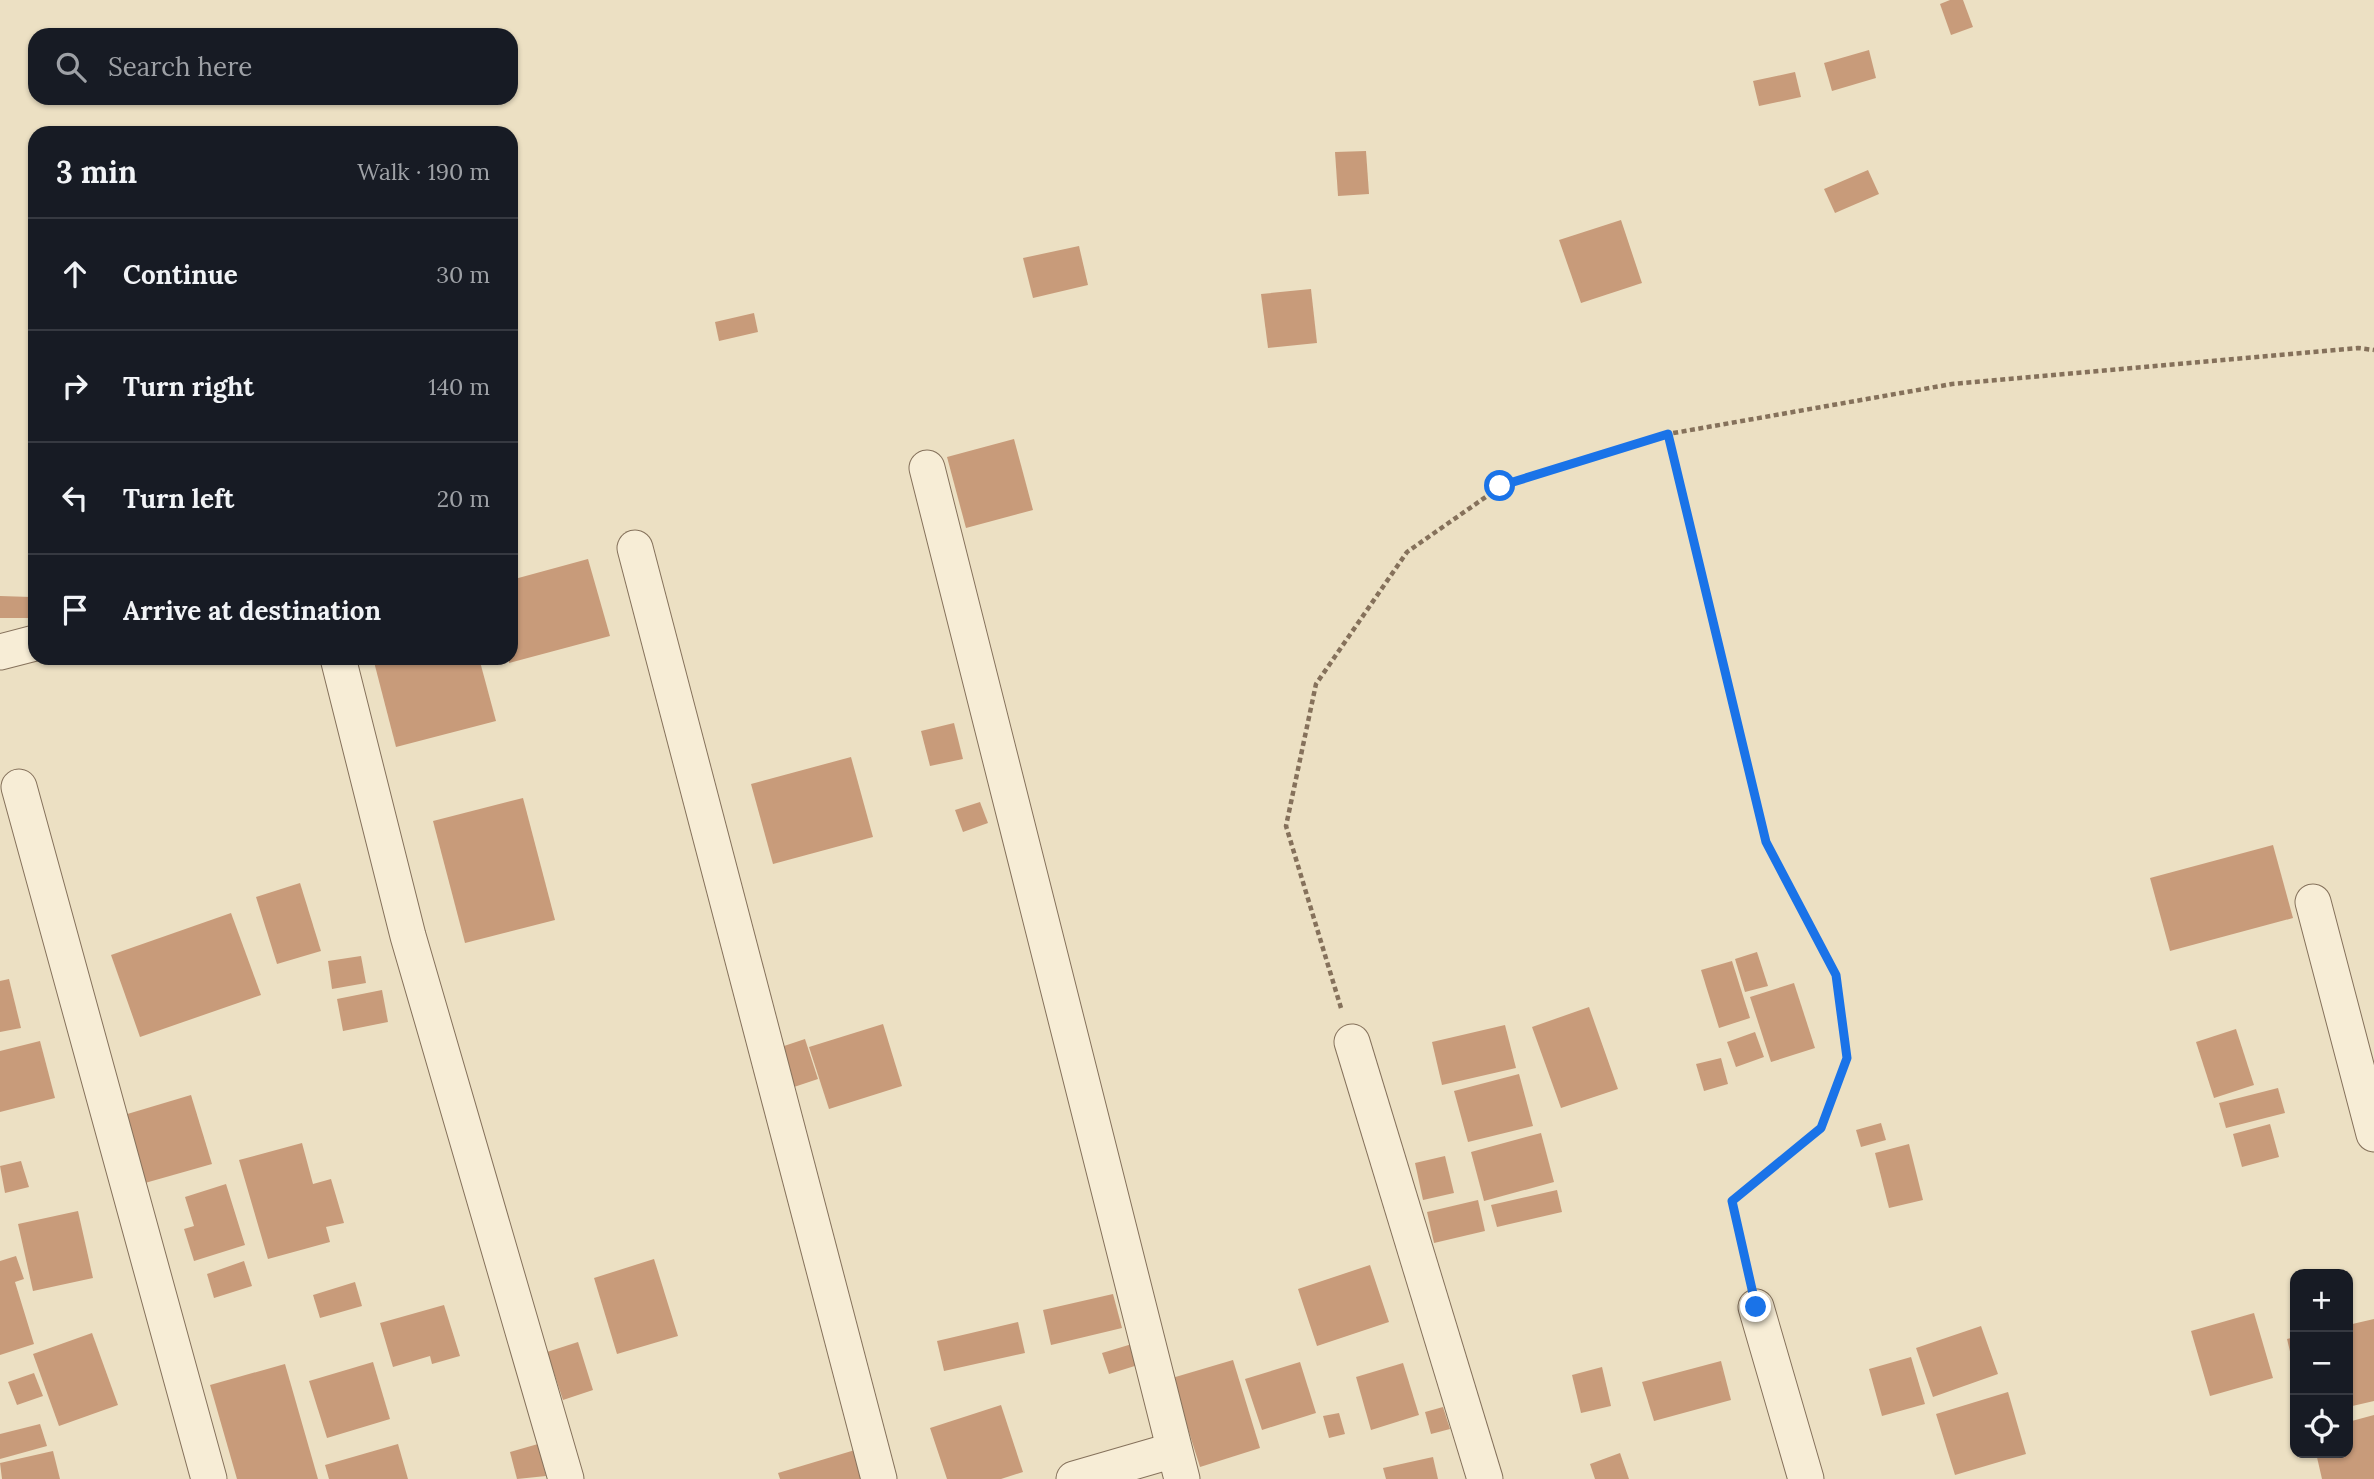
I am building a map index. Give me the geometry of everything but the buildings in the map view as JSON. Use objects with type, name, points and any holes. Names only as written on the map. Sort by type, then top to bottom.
[{"type":"street","points":[[927,468],[1178,1465],[1074,1479]]},
{"type":"street","points":[[635,548],[879,1479]]},
{"type":"street","points":[[0,652],[28,645]]},
{"type":"street","points":[[340,665],[408,936],[566,1479]]},
{"type":"street","points":[[19,787],[209,1479]]},
{"type":"street","points":[[2313,902],[2374,1134]]},
{"type":"street","points":[[1352,1042],[1485,1479]]},
{"type":"street","points":[[1756,1307],[1806,1479]]},
{"type":"path","points":[[1352,1042],[1286,826],[1316,684],[1407,552],[1500,486],[1668,434],[1951,384],[2358,348],[2374,350]]},
{"type":"path","points":[[1668,434],[1766,842],[1836,975],[1847,1058],[1821,1128],[1732,1201],[1756,1307]]},
{"type":"route","points":[[1500,486],[1668,434],[1766,842],[1836,975],[1847,1058],[1821,1128],[1732,1201],[1756,1307]]}]
